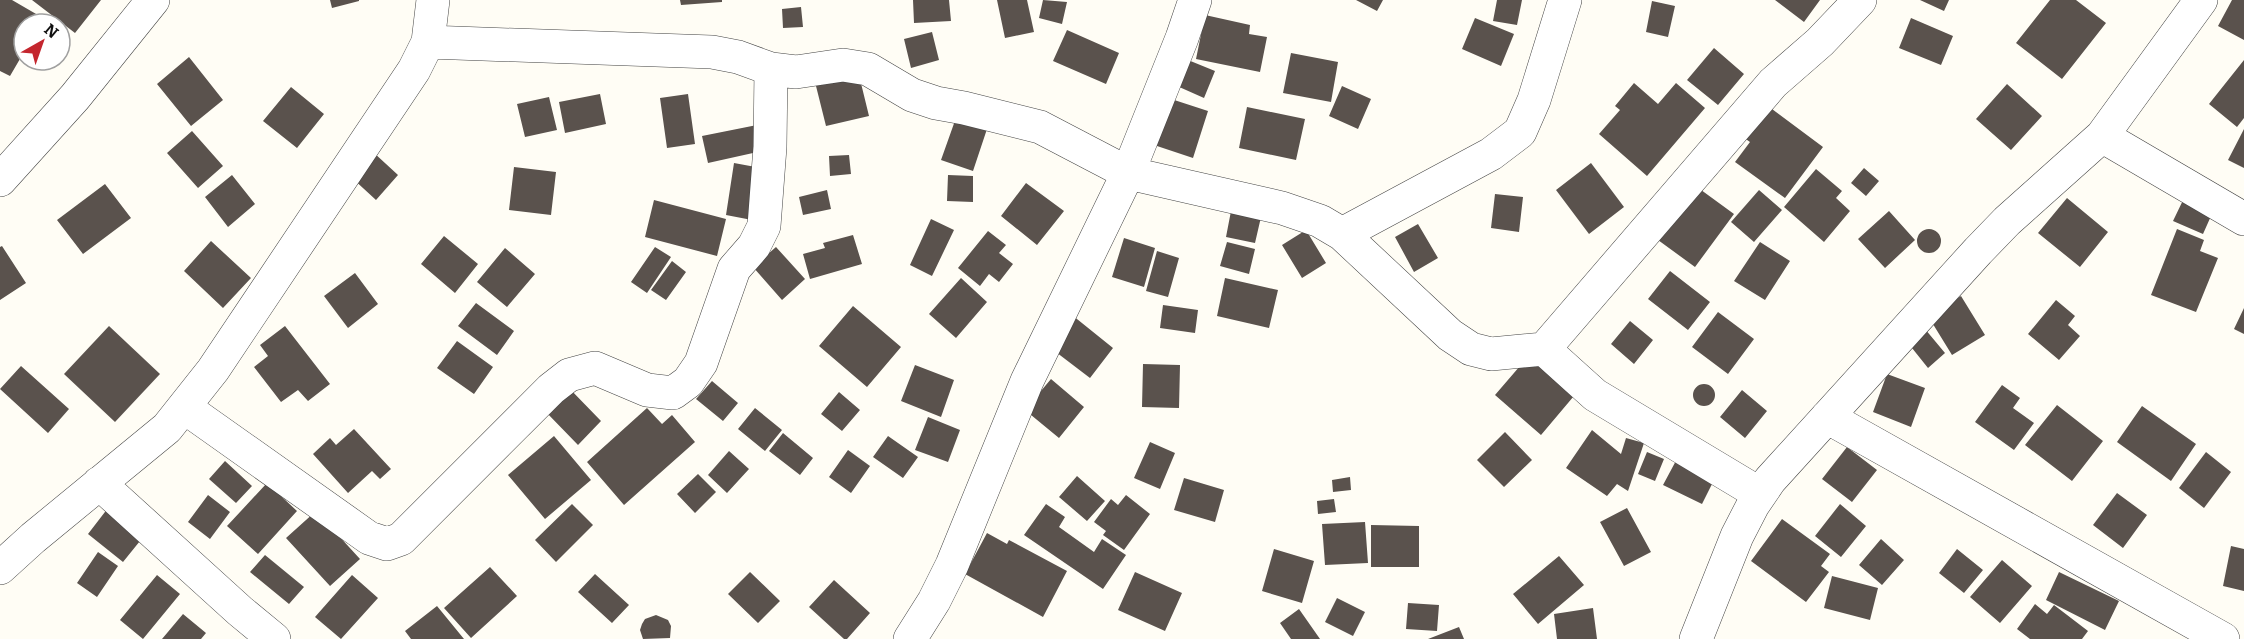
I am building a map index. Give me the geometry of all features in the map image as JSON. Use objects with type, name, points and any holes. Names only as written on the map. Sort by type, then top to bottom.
[{"type":"street","points":[[0,180],[75,97],[153,0]]},
{"type":"street","points":[[0,567],[167,428],[213,370],[414,70],[428,42],[433,0]]},
{"type":"street","points":[[910,639],[934,601],[952,565],[1027,381],[1128,173],[1196,0]]},
{"type":"street","points":[[1342,234],[1491,154],[1521,132],[1534,100],[1565,0]]},
{"type":"street","points":[[428,42],[712,52],[738,57],[771,69],[796,72],[843,65],[868,69],[912,95],[936,103],[1040,127],[1128,173],[1282,208],[1320,221],[1342,234],[1450,335],[1472,349],[1491,354],[1544,349],[1773,83],[1820,42],[1860,0]]},
{"type":"street","points":[[1696,639],[1737,536],[1761,494],[1827,417],[2000,228],[2102,136],[2194,2]]},
{"type":"street","points":[[184,407],[369,538],[387,544],[401,539],[551,389],[569,375],[596,369],[647,390],[673,393],[688,382],[701,363],[734,269],[754,246],[764,226],[770,147],[771,69]]},
{"type":"street","points":[[2102,136],[2244,219]]},
{"type":"street","points":[[1544,349],[1595,395],[1761,494]]},
{"type":"street","points":[[1827,417],[2223,639]]},
{"type":"street","points":[[99,483],[274,639]]},
{"type":"building","points":[[0,0],[12,0],[33,12],[12,12],[12,72],[10,76],[0,71]]},
{"type":"building","points":[[32,0],[101,0],[75,33],[72,31],[72,12],[48,12]]},
{"type":"building","points":[[330,0],[359,0],[359,1],[332,8]]},
{"type":"building","points":[[680,0],[722,0],[722,2],[681,5]]},
{"type":"building","points":[[913,0],[949,0],[951,21],[914,23]]},
{"type":"building","points":[[997,0],[1027,0],[1034,32],[1005,38]]},
{"type":"building","points":[[1043,0],[1067,2],[1062,24],[1039,18]]},
{"type":"building","points":[[1356,0],[1383,0],[1377,11]]},
{"type":"building","points":[[1497,0],[1522,0],[1517,25],[1493,21]]},
{"type":"building","points":[[1775,0],[1820,0],[1804,22]]},
{"type":"building","points":[[1920,0],[1949,0],[1944,11]]},
{"type":"building","points":[[2050,0],[2076,0],[2106,23],[2062,79],[2016,43]]},
{"type":"building","points":[[2232,0],[2244,0],[2244,40],[2218,26]]},
{"type":"building","points":[[1652,1],[1675,6],[1668,37],[1646,32]]},
{"type":"building","points":[[801,7],[803,27],[783,28],[782,9]]},
{"type":"building","points":[[1205,15],[1250,25],[1249,34],[1267,37],[1260,72],[1196,59]]},
{"type":"building","points":[[1475,18],[1514,34],[1501,66],[1462,49]]},
{"type":"building","points":[[1911,18],[1953,36],[1941,65],[1899,48]]},
{"type":"building","points":[[1067,30],[1119,53],[1106,84],[1053,61]]},
{"type":"building","points":[[932,32],[939,60],[911,68],[904,39]]},
{"type":"building","points":[[1714,48],[1744,74],[1718,105],[1687,80]]},
{"type":"building","points":[[1291,53],[1338,62],[1331,102],[1283,93]]},
{"type":"building","points":[[189,57],[223,100],[191,126],[157,84]]},
{"type":"building","points":[[1188,60],[1215,71],[1204,98],[1177,86]]},
{"type":"building","points":[[2244,60],[2244,118],[2237,127],[2209,104]]},
{"type":"building","points":[[858,71],[869,116],[826,126],[815,82]]},
{"type":"building","points":[[1634,83],[1658,104],[1676,83],[1705,108],[1647,176],[1599,134],[1620,110],[1615,106]]},
{"type":"building","points":[[2007,84],[2042,116],[2011,150],[1976,119]]},
{"type":"building","points":[[1342,86],[1371,99],[1358,129],[1329,116]]},
{"type":"building","points":[[291,87],[324,114],[297,148],[263,121]]},
{"type":"building","points":[[600,94],[606,124],[565,133],[559,102]]},
{"type":"building","points":[[688,94],[695,144],[667,148],[660,98]]},
{"type":"building","points":[[549,97],[557,130],[525,137],[517,104]]},
{"type":"building","points":[[1165,97],[1208,111],[1193,158],[1151,144]]},
{"type":"building","points":[[1768,106],[1823,147],[1785,198],[1735,162],[1750,142],[1740,135]]},
{"type":"building","points":[[1247,107],[1305,119],[1296,160],[1239,148]]},
{"type":"building","points":[[957,115],[988,126],[973,171],[941,160]]},
{"type":"building","points":[[757,125],[762,151],[708,163],[702,136]]},
{"type":"building","points":[[2244,129],[2244,168],[2228,160]]},
{"type":"building","points":[[192,131],[223,166],[198,188],[167,153]]},
{"type":"building","points":[[373,152],[398,175],[376,200],[351,177]]},
{"type":"building","points":[[849,155],[851,174],[830,176],[829,156]]},
{"type":"building","points":[[734,163],[761,168],[752,220],[726,215]]},
{"type":"building","points":[[1591,163],[1624,207],[1589,234],[1556,190]]},
{"type":"building","points":[[514,167],[556,172],[551,215],[509,210]]},
{"type":"building","points":[[1864,168],[1879,181],[1866,196],[1851,183]]},
{"type":"building","points":[[1816,169],[1842,191],[1836,198],[1850,211],[1824,242],[1784,207]]},
{"type":"building","points":[[232,175],[255,204],[228,227],[205,197]]},
{"type":"building","points":[[948,175],[973,176],[973,202],[947,201]]},
{"type":"building","points":[[1026,183],[1064,211],[1037,245],[1001,216]]},
{"type":"building","points":[[105,184],[131,218],[83,254],[57,220]]},
{"type":"building","points":[[1697,187],[1734,214],[1695,267],[1658,240]]},
{"type":"building","points":[[827,190],[831,209],[803,215],[799,197]]},
{"type":"building","points":[[1759,190],[1782,210],[1754,242],[1731,222]]},
{"type":"building","points":[[1495,194],[1523,197],[1519,232],[1491,228]]},
{"type":"building","points":[[2186,194],[2215,207],[2203,234],[2173,221]]},
{"type":"building","points":[[2067,198],[2108,232],[2080,267],[2038,233]]},
{"type":"building","points":[[654,200],[726,219],[717,256],[645,237]]},
{"type":"building","points":[[1231,211],[1261,217],[1255,243],[1226,237]]},
{"type":"building","points":[[1889,211],[1915,240],[1885,268],[1858,239]]},
{"type":"building","points":[[931,219],[954,230],[932,276],[910,265]]},
{"type":"building","points":[[1418,224],[1438,258],[1414,272],[1395,237]]},
{"type":"building","points":[[1924,229],[1934,229],[1941,236],[1941,246],[1934,253],[1924,253],[1917,246],[1917,236]]},
{"type":"building","points":[[2177,229],[2204,240],[2200,251],[2218,258],[2196,312],[2151,295]]},
{"type":"building","points":[[1306,230],[1326,263],[1302,278],[1282,245]]},
{"type":"building","points":[[988,231],[1006,245],[999,253],[1013,264],[999,282],[989,274],[980,286],[958,268]]},
{"type":"building","points":[[853,235],[862,264],[810,279],[803,254],[825,248],[823,243]]},
{"type":"building","points":[[444,236],[478,264],[455,293],[421,264]]},
{"type":"building","points":[[1124,238],[1155,248],[1144,287],[1112,277]]},
{"type":"building","points":[[211,241],[251,278],[223,308],[184,271]]},
{"type":"building","points":[[1227,242],[1255,249],[1249,274],[1220,266]]},
{"type":"building","points":[[1760,242],[1790,261],[1765,300],[1734,281]]},
{"type":"building","points":[[2,246],[26,283],[0,300],[0,247]]},
{"type":"building","points":[[655,247],[671,257],[647,293],[631,282]]},
{"type":"building","points":[[776,247],[805,279],[782,300],[753,267]]},
{"type":"building","points":[[505,248],[535,274],[507,307],[477,282]]},
{"type":"building","points":[[1157,251],[1179,258],[1168,297],[1146,291]]},
{"type":"building","points":[[672,261],[686,272],[666,300],[651,290]]},
{"type":"building","points":[[1670,271],[1710,302],[1688,330],[1648,299]]},
{"type":"building","points":[[355,273],[378,304],[348,328],[324,296]]},
{"type":"building","points":[[961,278],[987,302],[956,338],[929,314]]},
{"type":"building","points":[[1225,278],[1278,290],[1269,328],[1217,316]]},
{"type":"building","points":[[1961,296],[1985,335],[1952,355],[1928,316]]},
{"type":"building","points":[[2056,300],[2075,316],[2068,325],[2080,336],[2059,360],[2028,334]]},
{"type":"building","points":[[476,303],[514,331],[497,355],[458,326]]},
{"type":"building","points":[[1163,305],[1198,310],[1195,333],[1160,328]]},
{"type":"building","points":[[853,306],[901,347],[867,387],[819,346]]},
{"type":"building","points":[[2244,308],[2244,334],[2234,329]]},
{"type":"building","points":[[1718,312],[1754,339],[1728,374],[1692,347]]},
{"type":"building","points":[[1072,315],[1113,348],[1090,378],[1048,346]]},
{"type":"building","points":[[1630,321],[1653,340],[1634,364],[1611,344]]},
{"type":"building","points":[[109,326],[160,374],[115,422],[64,374]]},
{"type":"building","points":[[285,326],[330,384],[308,401],[298,390],[281,402],[254,367],[268,356],[260,345]]},
{"type":"building","points":[[1925,329],[1945,353],[1928,368],[1908,343]]},
{"type":"building","points":[[457,341],[493,367],[474,394],[437,368]]},
{"type":"building","points":[[1542,358],[1579,390],[1541,435],[1495,395],[1526,359],[1535,367]]},
{"type":"building","points":[[1143,364],[1180,365],[1179,408],[1142,407]]},
{"type":"building","points":[[915,365],[954,380],[941,417],[901,401]]},
{"type":"building","points":[[21,366],[69,409],[48,433],[0,389]]},
{"type":"building","points":[[1887,374],[1925,388],[1911,427],[1873,412]]},
{"type":"building","points":[[1051,379],[1084,407],[1059,438],[1025,410]]},
{"type":"building","points":[[712,381],[738,403],[723,421],[696,399]]},
{"type":"building","points":[[1700,384],[1708,384],[1715,391],[1715,399],[1708,406],[1700,406],[1693,399],[1693,391]]},
{"type":"building","points":[[2002,385],[2020,398],[2013,408],[2034,423],[2014,450],[1975,422]]},
{"type":"building","points":[[568,387],[601,421],[578,445],[545,411]]},
{"type":"building","points":[[1742,390],[1767,411],[1745,438],[1720,417]]},
{"type":"building","points":[[839,392],[860,410],[842,431],[821,414]]},
{"type":"building","points":[[2057,405],[2103,441],[2072,481],[2025,445]]},
{"type":"building","points":[[2142,406],[2196,444],[2171,481],[2117,442]]},
{"type":"building","points":[[647,408],[662,424],[672,415],[695,442],[624,505],[587,462]]},
{"type":"building","points":[[755,408],[782,430],[765,451],[738,429]]},
{"type":"building","points":[[928,417],[960,430],[948,462],[915,450]]},
{"type":"building","points":[[354,429],[391,469],[380,479],[372,471],[348,493],[313,454],[330,438],[336,445]]},
{"type":"building","points":[[1592,430],[1621,454],[1626,438],[1644,443],[1628,491],[1617,484],[1607,496],[1566,468]]},
{"type":"building","points":[[1505,432],[1532,460],[1504,487],[1477,460]]},
{"type":"building","points":[[783,433],[813,458],[800,475],[769,451]]},
{"type":"building","points":[[554,436],[591,480],[545,519],[508,475]]},
{"type":"building","points":[[888,436],[918,457],[903,478],[873,457]]},
{"type":"building","points":[[1150,442],[1175,453],[1160,489],[1134,478]]},
{"type":"building","points":[[1847,447],[1877,470],[1852,502],[1822,479]]},
{"type":"building","points":[[848,450],[870,466],[851,493],[829,477]]},
{"type":"building","points":[[729,451],[749,469],[727,493],[708,475]]},
{"type":"building","points":[[1647,452],[1664,459],[1655,481],[1638,474]]},
{"type":"building","points":[[2206,452],[2231,472],[2204,508],[2179,488]]},
{"type":"building","points":[[1678,457],[1716,476],[1702,504],[1663,485]]},
{"type":"building","points":[[225,461],[252,486],[236,503],[209,479]]},
{"type":"building","points":[[698,474],[716,492],[695,513],[677,494]]},
{"type":"building","points":[[1077,476],[1105,501],[1087,521],[1059,497]]},
{"type":"building","points":[[1350,477],[1351,490],[1333,492],[1332,480]]},
{"type":"building","points":[[1184,478],[1224,490],[1215,522],[1174,510]]},
{"type":"building","points":[[267,483],[297,511],[258,554],[227,526]]},
{"type":"building","points":[[2117,493],[2147,515],[2123,548],[2093,525]]},
{"type":"building","points":[[208,495],[230,512],[210,539],[188,522]]},
{"type":"building","points":[[1126,495],[1150,514],[1124,550],[1103,535],[1106,531],[1094,522],[1111,499],[1118,505]]},
{"type":"building","points":[[1334,499],[1336,512],[1318,514],[1317,501]]},
{"type":"building","points":[[572,504],[593,525],[556,562],[535,540]]},
{"type":"building","points":[[1046,504],[1065,517],[1059,527],[1094,552],[1102,539],[1126,555],[1103,589],[1024,535]]},
{"type":"building","points":[[1840,504],[1866,526],[1841,557],[1815,536]]},
{"type":"building","points":[[108,508],[144,536],[123,562],[88,534]]},
{"type":"building","points":[[1627,508],[1651,552],[1624,566],[1600,522]]},
{"type":"building","points":[[316,511],[360,559],[330,586],[286,538]]},
{"type":"building","points":[[1782,519],[1830,554],[1821,566],[1829,572],[1806,602],[1751,561]]},
{"type":"building","points":[[1365,522],[1368,563],[1325,565],[1322,524]]},
{"type":"building","points":[[1371,525],[1419,526],[1419,567],[1371,567]]},
{"type":"building","points":[[987,533],[1007,544],[1009,540],[1067,571],[1043,617],[965,574]]},
{"type":"building","points":[[1881,539],[1904,560],[1882,585],[1859,565]]},
{"type":"building","points":[[2231,546],[2244,549],[2244,591],[2223,586]]},
{"type":"building","points":[[1274,549],[1314,561],[1302,603],[1262,591]]},
{"type":"building","points":[[1957,549],[1983,570],[1964,593],[1939,573]]},
{"type":"building","points":[[98,552],[118,566],[97,597],[77,583]]},
{"type":"building","points":[[265,555],[304,587],[289,604],[250,572]]},
{"type":"building","points":[[1559,556],[1584,585],[1538,624],[1513,594]]},
{"type":"building","points":[[2002,560],[2032,586],[2000,623],[1970,597]]},
{"type":"building","points":[[490,567],[517,596],[471,638],[444,608]]},
{"type":"building","points":[[750,572],[780,601],[758,623],[728,594]]},
{"type":"building","points":[[1135,572],[1182,593],[1165,631],[1118,610]]},
{"type":"building","points":[[2059,572],[2119,601],[2105,630],[2046,600]]},
{"type":"building","points":[[595,574],[629,605],[612,623],[578,592]]},
{"type":"building","points":[[157,575],[180,594],[143,639],[120,620]]},
{"type":"building","points":[[352,575],[378,598],[341,639],[315,617]]},
{"type":"building","points":[[1832,576],[1878,588],[1870,620],[1824,608]]},
{"type":"building","points":[[834,580],[870,613],[847,639],[844,639],[809,607]]},
{"type":"building","points":[[1337,598],[1365,612],[1353,636],[1325,622]]},
{"type":"building","points":[[1408,603],[1439,605],[1437,631],[1406,629]]},
{"type":"building","points":[[2035,604],[2047,614],[2054,605],[2088,631],[2082,639],[2030,639],[2017,629]]},
{"type":"building","points":[[437,606],[464,639],[411,639],[405,631]]},
{"type":"building","points":[[1593,608],[1597,639],[1557,639],[1554,614]]},
{"type":"building","points":[[1299,609],[1320,639],[1291,639],[1280,623]]},
{"type":"building","points":[[183,614],[206,633],[201,639],[162,639]]},
{"type":"building","points":[[656,615],[668,620],[671,626],[670,638],[643,639],[640,630],[642,624],[645,619]]},
{"type":"building","points":[[1459,627],[1464,639],[1428,639]]}]
